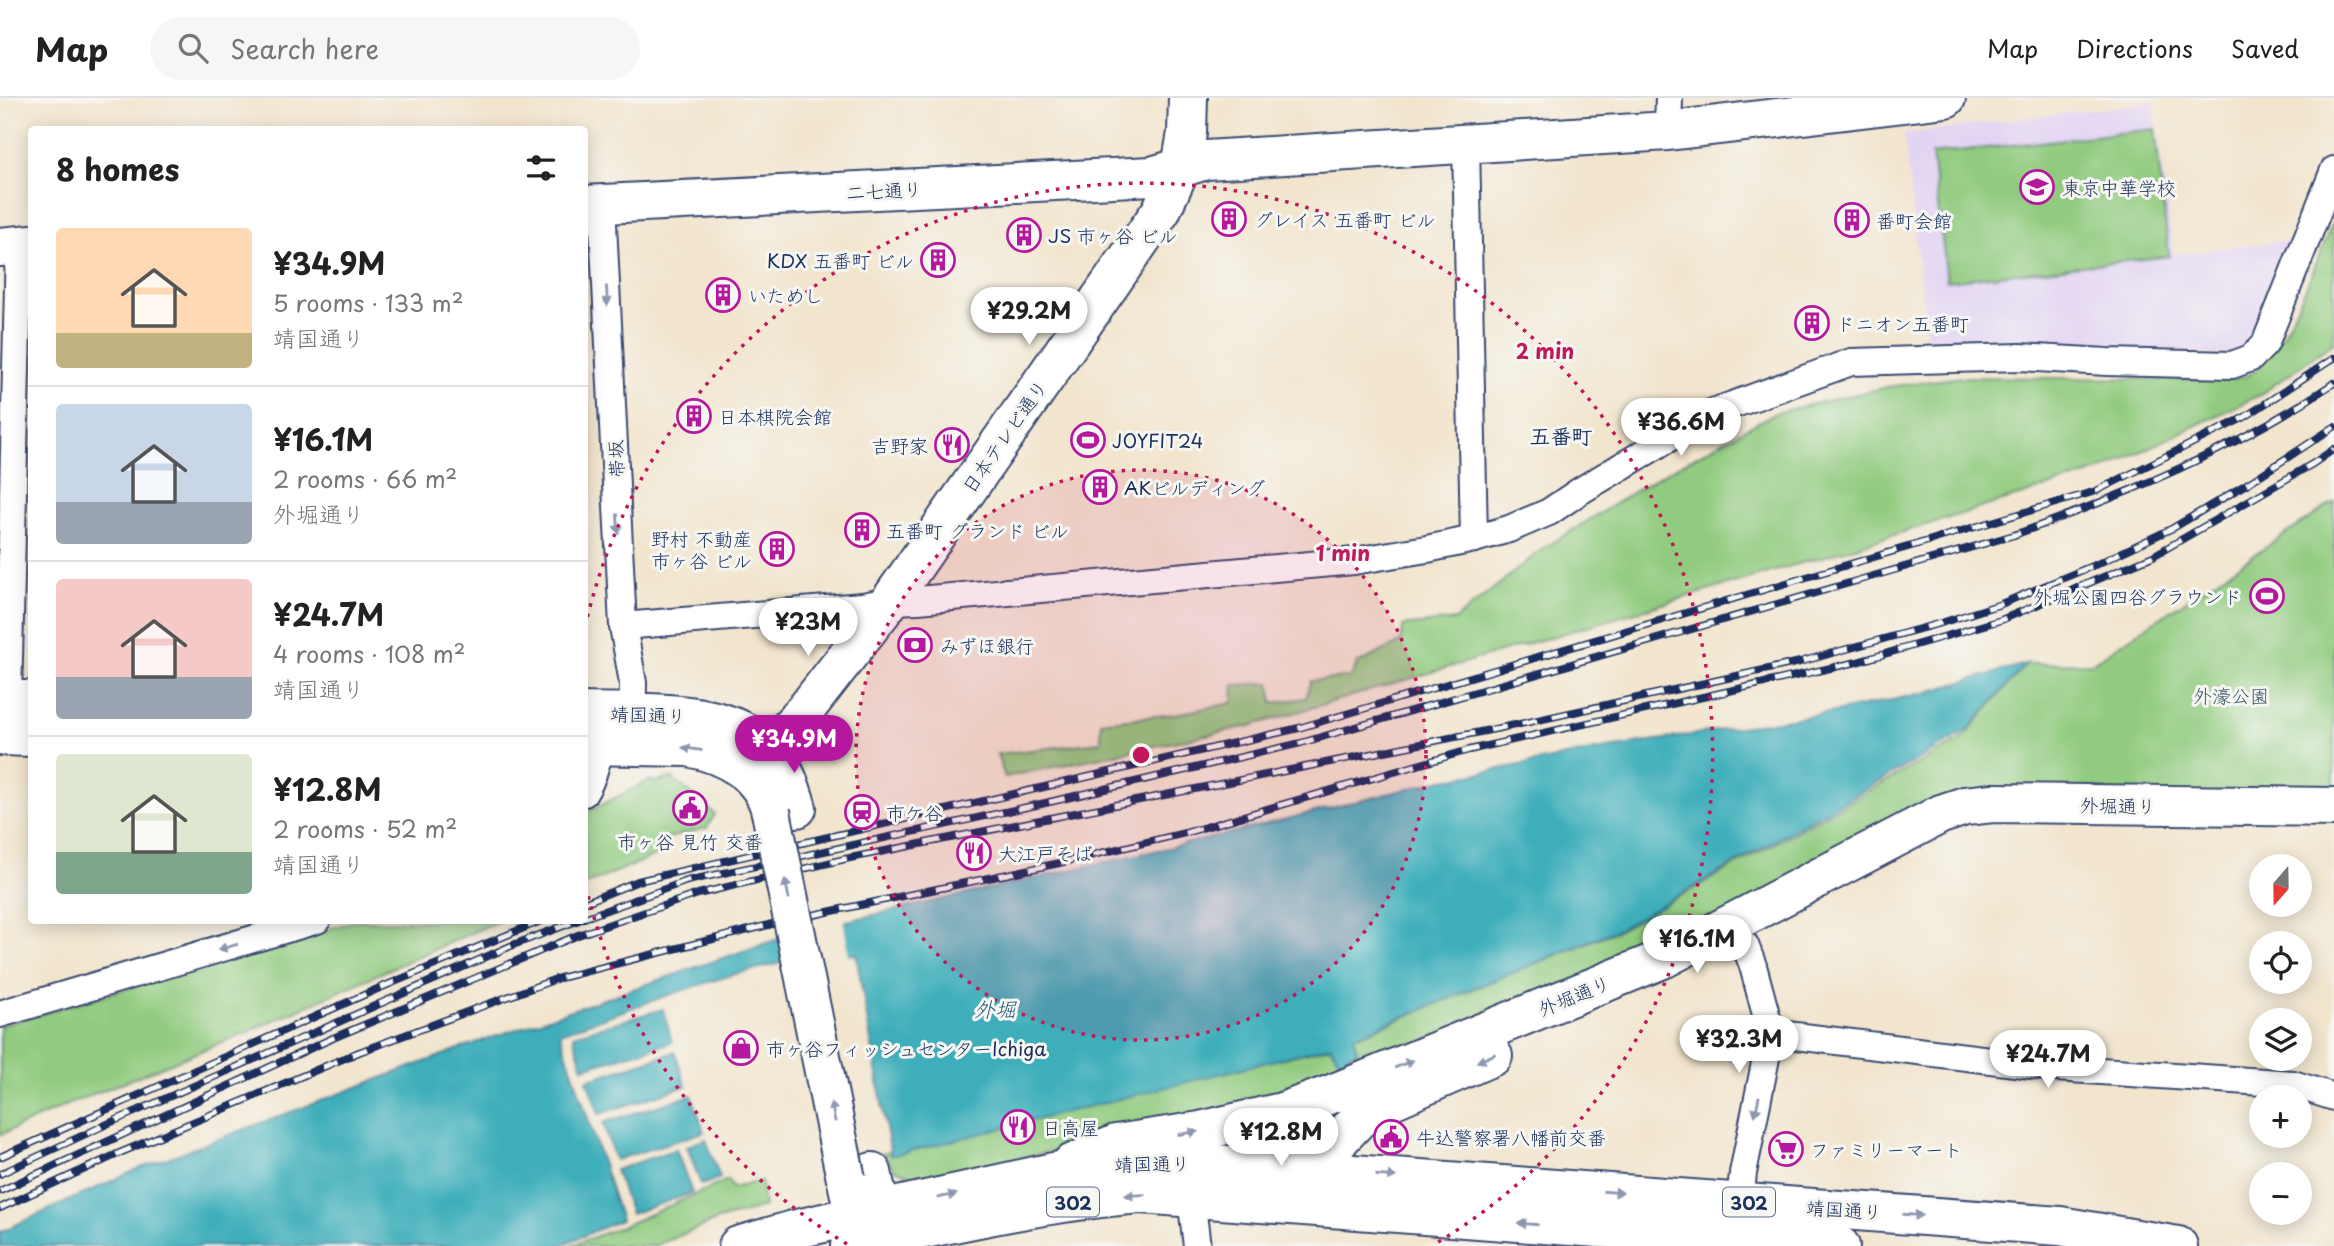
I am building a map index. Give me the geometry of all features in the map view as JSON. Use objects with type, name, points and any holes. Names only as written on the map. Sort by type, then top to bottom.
[{"type":"main road","name":"日本テレビ通り","points":[[769,786],[817,695],[890,600],[1161,211],[1181,167],[1187,133],[1188,98]]},
{"type":"main road","name":"二七通り","points":[[593,204],[1152,176],[1206,160],[1466,142],[1669,114],[1946,98]]},
{"type":"main road","points":[[10,709],[28,732]]},
{"type":"main road","name":"靖国通り","points":[[588,713],[632,729]]},
{"type":"main road","name":"靖国通り","points":[[588,743],[632,729],[700,716],[739,731],[769,786]]},
{"type":"main road","points":[[738,1246],[862,1210],[769,786]]},
{"type":"main road","name":"外堀通り","points":[[1053,1172],[1116,1144],[1200,1131],[1270,1115],[1334,1093],[1665,958],[1941,814],[1965,806],[1993,803],[2334,807]]},
{"type":"main road","name":"外堀通り","points":[[1276,1205],[1301,1191],[1359,1119],[1385,1103],[1745,944],[1943,834],[2006,823],[2334,826]]},
{"type":"main road","name":"靖国通り","points":[[862,1210],[1053,1172],[1115,1163],[1175,1161],[2060,1226],[2178,1246]]},
{"type":"main road","name":"靖国通り","points":[[862,1210],[952,1223],[1104,1197],[1141,1194],[1840,1246]]},
{"type":"street","points":[[1466,142],[1474,539]]},
{"type":"street","points":[[623,626],[862,606],[890,600],[918,600],[1354,561],[1474,539],[1509,529],[1549,512],[1713,412],[1851,362],[2020,357],[2232,365],[2251,358],[2265,344],[2334,170]]},
{"type":"street","name":"帯坂","points":[[593,204],[623,626],[633,682],[632,729]]},
{"type":"street","points":[[10,709],[17,245]]},
{"type":"street","points":[[588,783],[601,752],[632,729]]},
{"type":"street","points":[[0,1014],[304,924]]},
{"type":"street","points":[[1740,1202],[1743,1173],[1771,1033],[1745,944]]},
{"type":"street","points":[[1771,1033],[2056,1068],[2293,1084],[2334,1097]]},
{"type":"street","points":[[1191,1198],[1197,1246]]},
{"type":"shaded area","name":"東京中華学校","points":[[2153,102],[2174,255],[2297,239],[2261,335],[2241,355],[1928,351],[1904,134]]},
{"type":"green space","points":[[2155,129],[2169,256],[1947,281],[1932,154]]},
{"type":"green space","points":[[2334,219],[2334,342],[2260,395],[2100,471],[1832,554],[1250,726],[1005,777],[997,754],[1101,742],[1101,722],[1175,714],[1233,703],[1234,685],[1270,683],[1273,703],[1306,698],[1311,681],[1351,677],[1357,664],[1401,642],[1403,626],[1455,620],[1541,550],[1656,478],[1775,413],[1887,387],[1962,377],[2226,380],[2247,376],[2264,361],[2288,324]]},
{"type":"green space","name":"外濠公園","points":[[2334,502],[2334,797],[1961,798],[1718,928],[1273,1098],[1048,1152],[918,1178],[896,1170],[881,1154],[1330,1047],[1339,1061],[1358,1052],[1353,1038],[1619,930],[1962,739],[2026,664],[2092,663]]},
{"type":"green space","points":[[672,778],[715,814],[707,828],[664,839],[667,851],[588,884],[588,811],[650,780],[655,782]]},
{"type":"green space","points":[[345,924],[491,924],[245,1033],[0,1135],[0,1026]]},
{"type":"green space","points":[[728,1180],[732,1188],[761,1181],[764,1207],[718,1220],[654,1246],[570,1246],[623,1226]]},
{"type":"water","name":"外堀","points":[[2026,664],[1966,732],[1619,929],[1353,1037],[1357,1052],[1339,1060],[1331,1046],[891,1156],[856,954],[819,957],[743,972],[560,1033],[621,1220],[559,1246],[0,1246],[0,1232],[138,1169],[467,1046],[778,939],[1198,841],[1439,781],[1596,750],[1840,711],[1924,693]]},
{"type":"water","points":[[663,1009],[672,1042],[583,1068],[573,1035]]},
{"type":"water","points":[[675,1052],[686,1086],[599,1114],[587,1080]]},
{"type":"water","points":[[692,1095],[704,1132],[615,1160],[603,1123]]},
{"type":"water","points":[[706,1139],[720,1178],[701,1185],[687,1146]]},
{"type":"water","points":[[676,1149],[692,1193],[631,1214],[615,1170]]},
{"type":"pier","points":[[843,918],[849,958],[788,966],[778,936]]},
{"type":"railway","points":[[588,901],[638,881],[1299,728],[2096,491],[2245,417],[2334,358]]},
{"type":"railway","points":[[588,917],[687,881],[1041,804],[1301,743],[2014,535],[2179,469],[2258,429],[2334,383]]},
{"type":"railway","points":[[0,1191],[333,1038],[578,935],[698,894],[845,859],[1520,724],[1800,662],[1941,623],[2001,604],[2097,564],[2173,528],[2334,427]]},
{"type":"railway","points":[[0,1208],[122,1152],[359,1052],[556,979],[780,922],[1055,864],[1185,833],[1469,750],[1857,662],[2001,620],[2153,556],[2334,449]]},
{"type":"railway","points":[[0,1157],[375,990],[533,924]]},
{"type":"railway","points":[[0,1174],[513,945],[568,924]]},
{"type":"place","name":"東京中華学校","points":[[2037,187]]},
{"type":"place","name":"グレイス 五番町 ビル","points":[[1229,219]]},
{"type":"place","name":"番町会館","points":[[1852,220]]},
{"type":"place","name":"JS 市ヶ谷 ビル","points":[[1024,235]]},
{"type":"place","name":"KDX 五番町 ビル","points":[[938,260]]},
{"type":"place","name":"いためし","points":[[723,295]]},
{"type":"place","name":"ドニオン五番町","points":[[1812,323]]},
{"type":"place","name":"日本棋院会館","points":[[694,416]]},
{"type":"place","name":"JOYFIT24","points":[[1088,440]]},
{"type":"place","name":"吉野家","points":[[952,445]]},
{"type":"place","name":"AKビルディング","points":[[1100,487]]},
{"type":"place","name":"五番町 グランド ビル","points":[[862,530]]},
{"type":"place","name":"野村 不動産 市ヶ谷 ビル","points":[[777,549]]},
{"type":"place","name":"外堀公園四谷グラウンド","points":[[2267,596]]},
{"type":"place","name":"みずほ銀行","points":[[915,645]]},
{"type":"place","name":"市ヶ谷 見竹 交番","points":[[690,808]]},
{"type":"place","name":"市ケ谷","points":[[862,812]]},
{"type":"place","name":"大江戸そば","points":[[974,853]]},
{"type":"place","name":"市ヶ谷フィッシュセンターIchiga","points":[[741,1048]]},
{"type":"place","name":"日高屋","points":[[1018,1127]]},
{"type":"place","name":"牛込警察署八幡前交番","points":[[1391,1137]]},
{"type":"place","name":"ファミリーマート","points":[[1786,1149]]},
{"type":"district","name":"五番町","points":[[1561,435]]}]
